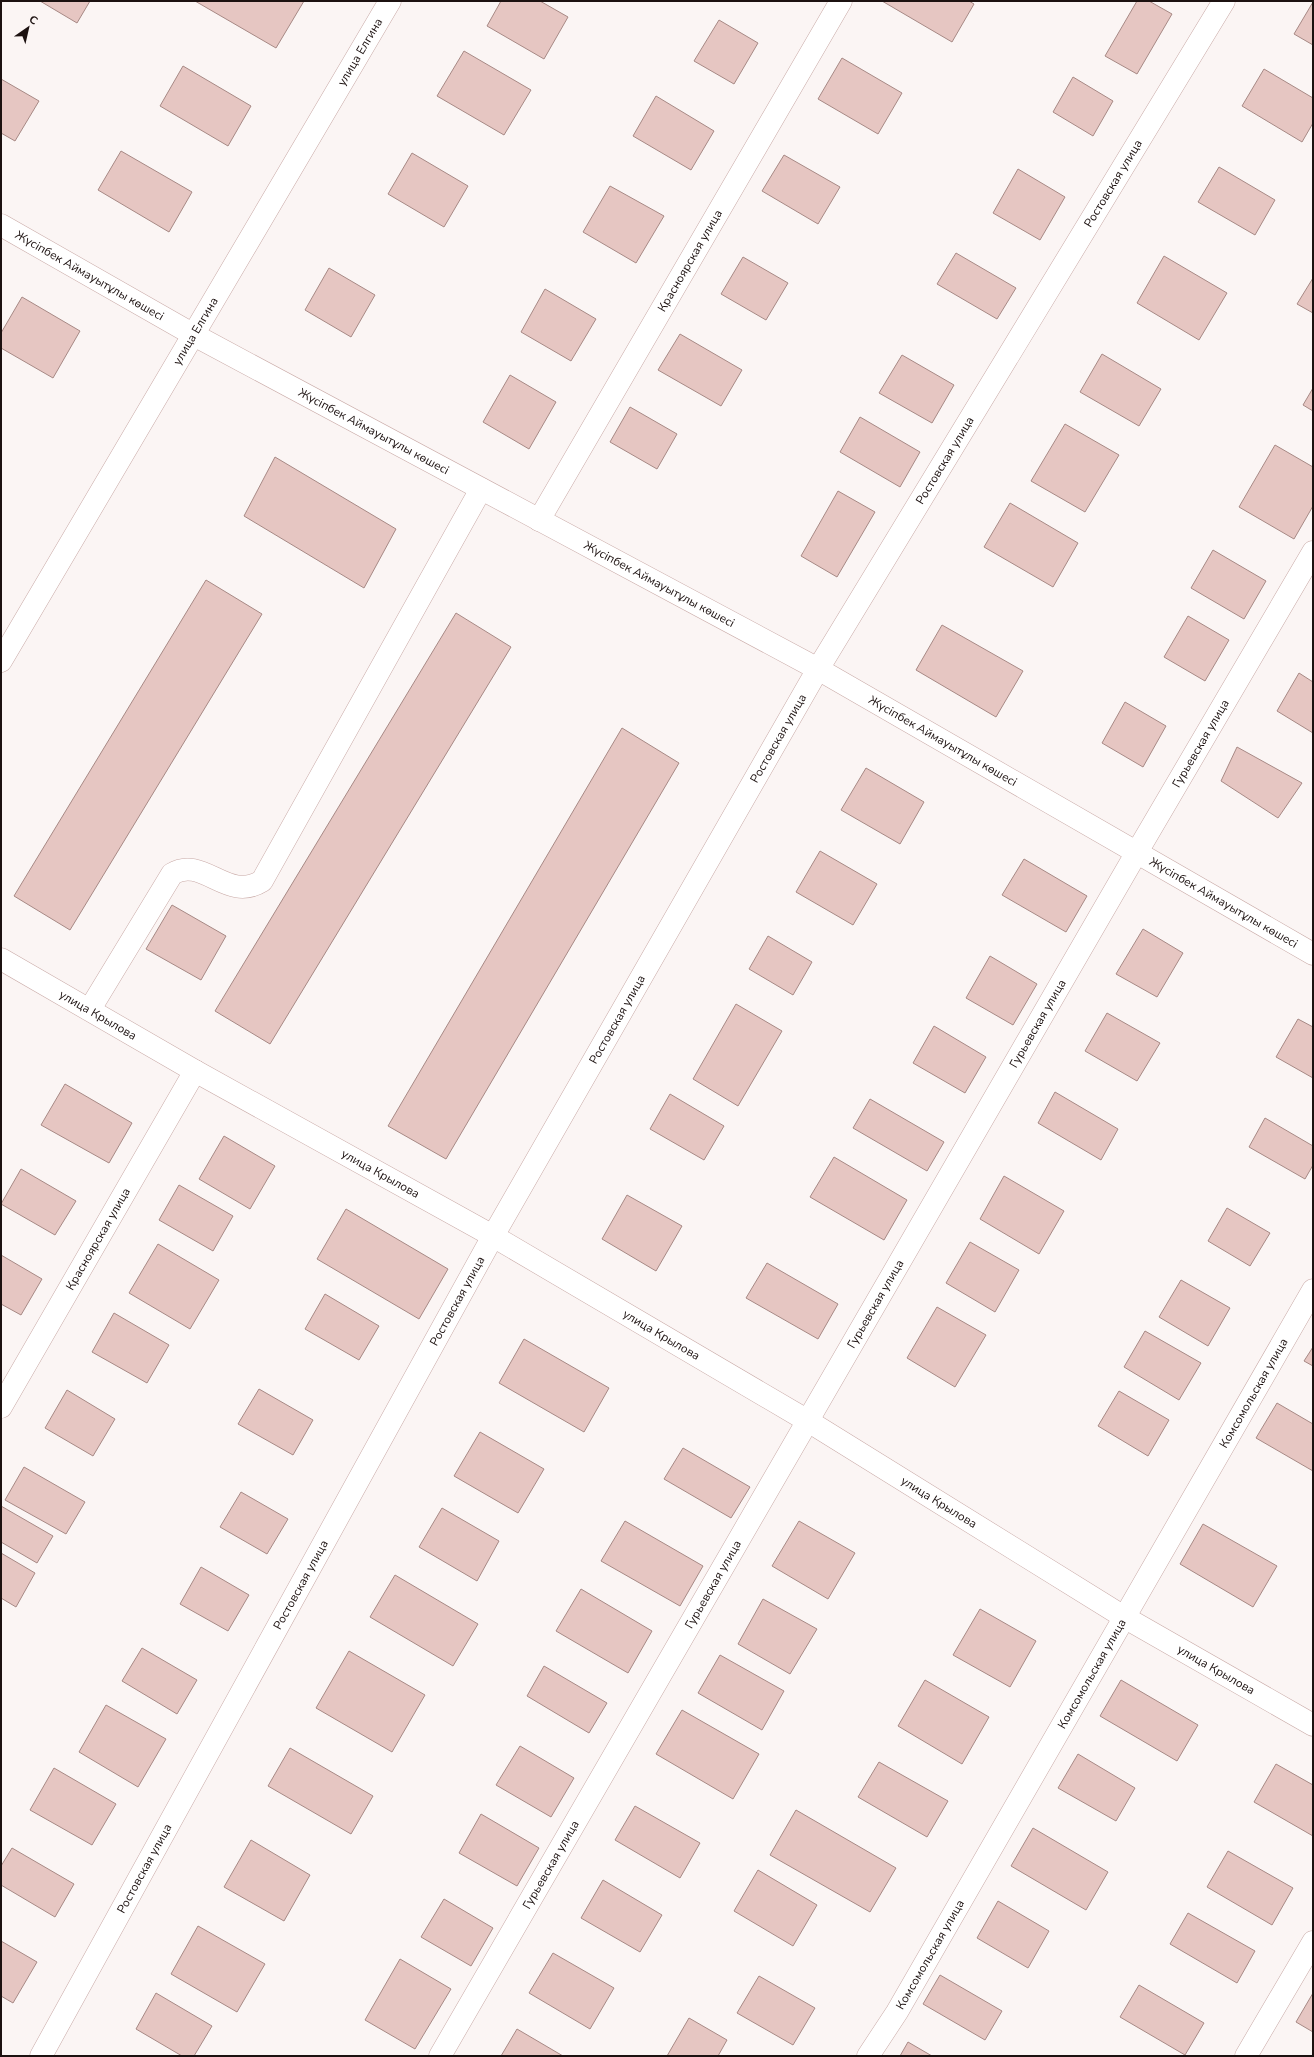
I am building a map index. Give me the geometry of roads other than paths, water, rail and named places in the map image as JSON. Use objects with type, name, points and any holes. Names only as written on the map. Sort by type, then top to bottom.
[{"type":"street","name":"улица Елгина","points":[[1,662],[390,1]]},
{"type":"street","name":"Красноярская улица","points":[[539,520],[841,1]]},
{"type":"street","name":"Ростовская улица","points":[[41,2056],[492,1236],[818,669],[1224,1]]},
{"type":"street","name":"Жүсіпбек Аймауытұлы көшесі","points":[[1,225],[194,334],[818,669],[1313,954]]},
{"type":"street","points":[[90,1009],[172,874],[180,869],[190,868],[235,887],[247,888],[262,881],[481,489]]},
{"type":"street","name":"Гурьевская улица","points":[[440,2056],[1137,852],[1313,552]]},
{"type":"street","name":"улица Крылова","points":[[1,959],[90,1009],[196,1072],[492,1236],[808,1421],[1124,1617],[1313,1725]]},
{"type":"street","name":"Красноярская улица","points":[[1,1407],[196,1072]]},
{"type":"street","name":"Комсомольская улица","points":[[868,2056],[897,2012],[1313,1290]]},
{"type":"street","points":[[1246,2056],[1313,1942]]}]
